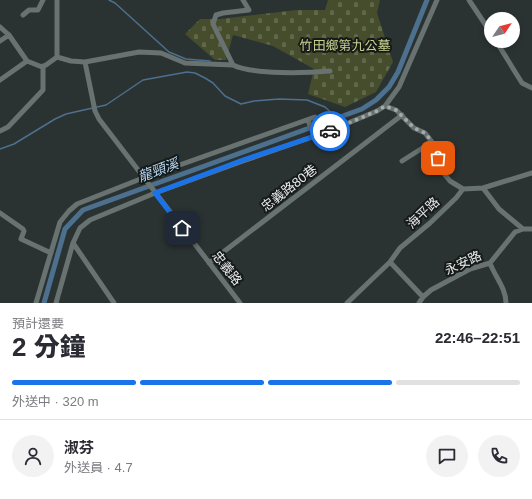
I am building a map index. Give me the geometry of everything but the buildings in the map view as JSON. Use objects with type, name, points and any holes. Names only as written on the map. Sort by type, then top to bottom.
[{"type":"street","points":[[23,15],[29,10],[38,10],[43,0]]},
{"type":"street","points":[[56,0],[57,57]]},
{"type":"street","points":[[233,65],[213,24],[216,16],[223,13],[248,10],[243,0]]},
{"type":"street","points":[[56,303],[73,243],[80,228],[90,220],[154,192],[314,136],[324,134],[385,106],[399,87],[437,0]]},
{"type":"street","points":[[469,0],[484,22]]},
{"type":"street","points":[[0,27],[9,35],[27,61],[44,66]]},
{"type":"street","points":[[0,41],[9,35]]},
{"type":"street","points":[[500,48],[522,83],[532,88]]},
{"type":"street","points":[[57,57],[71,61],[85,62],[139,52],[161,52],[185,63],[233,65],[256,70],[310,72],[330,70]]},
{"type":"street","points":[[44,66],[57,57]]},
{"type":"street","points":[[0,80],[27,61]]},
{"type":"street","name":"忠義路","points":[[85,62],[95,111],[99,119],[240,303]]},
{"type":"street","points":[[0,131],[8,127],[43,90],[44,66]]},
{"type":"street","points":[[385,106],[396,110],[414,128],[425,133],[432,142],[445,176],[462,189],[483,188],[532,173]]},
{"type":"street","name":"忠義路80巷","points":[[209,263],[402,115]]},
{"type":"street","points":[[36,303],[60,222],[73,208],[82,202],[316,117]]},
{"type":"street","points":[[308,120],[314,136]]},
{"type":"street","points":[[402,161],[432,142]]},
{"type":"street","points":[[483,188],[499,209],[523,229],[532,229]]},
{"type":"street","name":"海平路","points":[[346,303],[390,262],[400,248],[430,223],[456,198],[462,189]]},
{"type":"street","points":[[0,213],[23,229],[24,231],[21,239],[51,253]]},
{"type":"street","name":"永安路","points":[[419,303],[431,290],[470,269],[490,263],[511,236],[518,230],[523,229]]},
{"type":"street","points":[[73,243],[114,303]]},
{"type":"street","points":[[390,262],[423,297]]},
{"type":"street","points":[[490,263],[505,293],[506,303]]},
{"type":"green space","name":"竹田鄉第九公墓","points":[[328,0],[380,0],[377,13],[393,62],[376,92],[345,107],[308,94],[314,69],[273,46],[233,35],[226,60],[215,60],[185,34],[200,19],[220,19],[297,10],[325,10]]},
{"type":"waterway","points":[[109,0],[115,3],[169,52],[186,59],[210,61]]},
{"type":"waterway","name":"龍頸溪","points":[[44,303],[65,229],[83,210],[362,109],[376,100],[389,87],[398,72],[427,0]]},
{"type":"waterway","name":"龍頸溪","points":[[0,149],[14,144],[66,114],[106,105],[143,80],[187,72],[195,73],[205,78],[213,83],[225,96],[241,104],[254,101],[279,99],[307,100],[325,107],[337,118]]},
{"type":"way so far","points":[[330,131],[377,111],[385,106],[396,110],[414,128],[425,133],[432,142],[438,158]]},
{"type":"route","points":[[182,228],[155,193],[199,178],[243,160],[330,131]]}]
